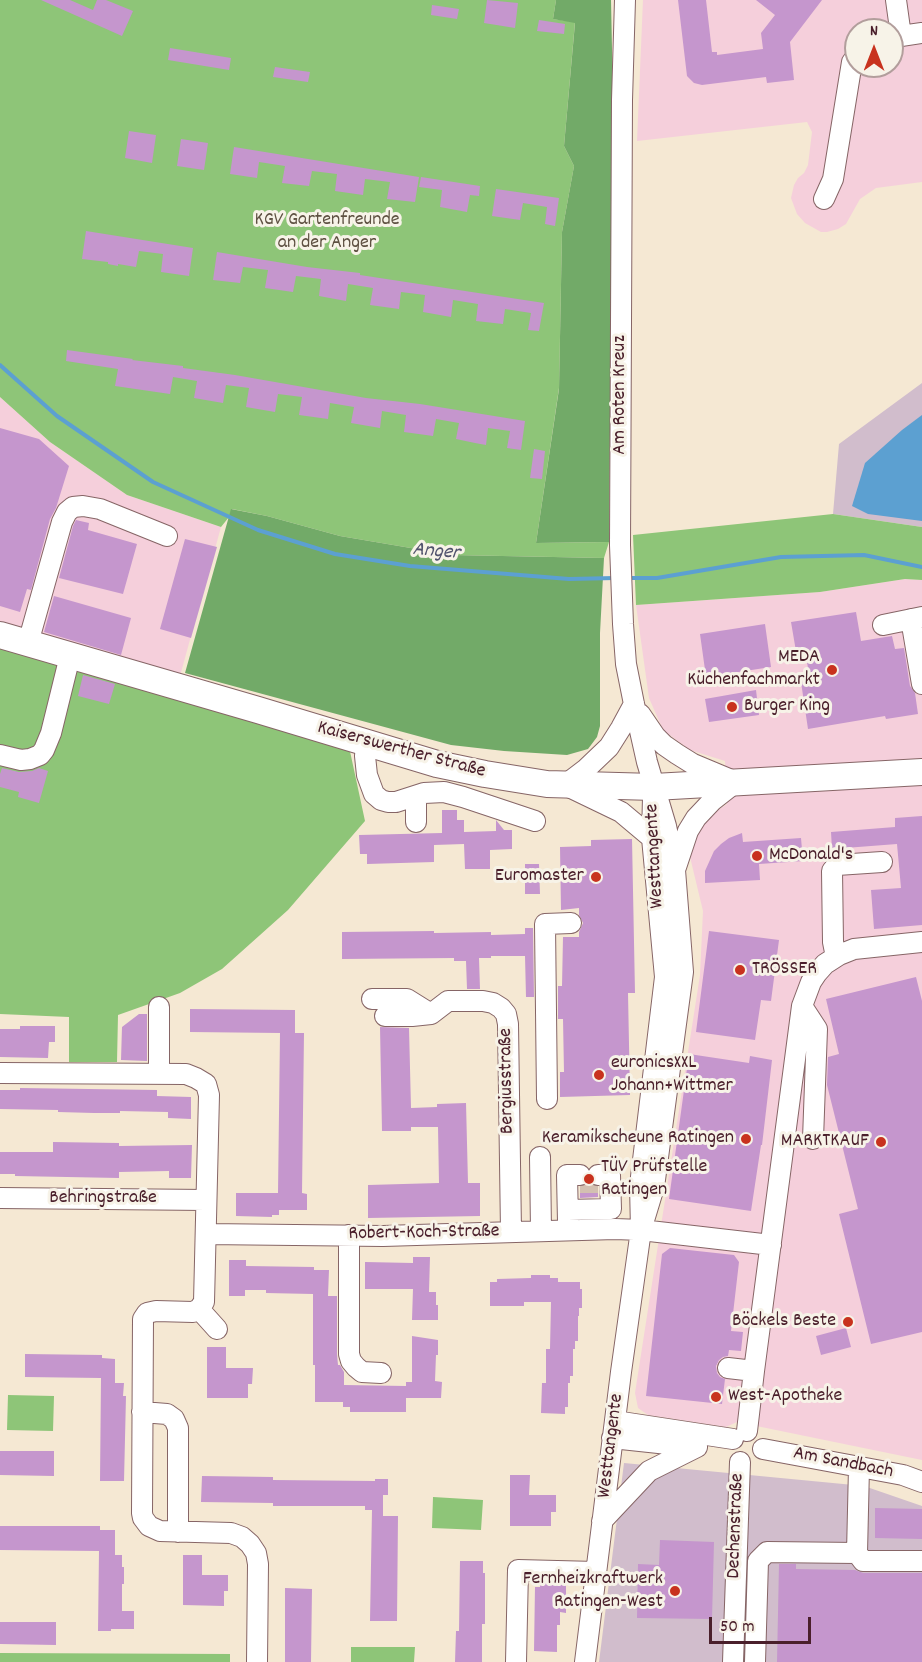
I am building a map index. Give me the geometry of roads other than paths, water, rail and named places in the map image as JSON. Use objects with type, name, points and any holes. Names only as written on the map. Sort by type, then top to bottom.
[{"type":"main road","name":"Kaiserswerther Straße","points":[[0,635],[437,764],[547,784],[654,787],[922,772]]},
{"type":"street","points":[[617,0],[617,52],[622,100]]},
{"type":"street","name":"Am Roten Kreuz","points":[[625,0],[622,100],[621,591],[626,664],[646,762],[654,787]]},
{"type":"street","points":[[896,0],[896,18]]},
{"type":"street","points":[[904,35],[922,33]]},
{"type":"street","points":[[824,199],[833,179],[849,78]]},
{"type":"street","points":[[28,644],[62,522],[67,512],[74,507],[83,506],[100,509],[167,536]]},
{"type":"street","points":[[883,625],[916,618],[922,684]]},
{"type":"street","points":[[0,755],[21,760],[30,759],[40,755],[44,750],[51,733],[70,656]]},
{"type":"street","points":[[652,838],[621,812],[565,785],[604,752],[634,704],[655,736],[664,745],[693,764],[736,782],[713,800],[696,818],[688,831],[675,870]]},
{"type":"street","points":[[366,744],[367,775],[374,794],[381,800],[396,802],[424,793],[444,792],[535,822]]},
{"type":"street","name":"Westtangente","points":[[585,1662],[641,1230],[640,1185],[665,977],[652,838],[654,787]]},
{"type":"street","name":"Westtangente","points":[[641,1230],[654,1187],[683,972],[675,870],[663,810],[654,787]]},
{"type":"street","points":[[416,796],[416,822]]},
{"type":"street","points":[[882,862],[837,865],[832,871],[833,942],[836,957],[854,949],[922,942]]},
{"type":"street","points":[[547,1100],[546,924],[571,923]]},
{"type":"street","name":"Dechenstraße","points":[[733,1662],[738,1446],[754,1371],[802,1006],[817,973],[836,957]]},
{"type":"street","points":[[372,999],[407,999],[431,1014]]},
{"type":"street","name":"Bergiusstraße","points":[[431,1014],[448,1001],[483,1001],[493,1003],[506,1014],[511,1232]]},
{"type":"street","points":[[802,1006],[817,1029],[813,1139]]},
{"type":"street","points":[[159,1007],[159,1074]]},
{"type":"street","points":[[385,1016],[431,1014]]},
{"type":"street","points":[[0,1073],[186,1074],[206,1084],[209,1095],[204,1302],[199,1310],[193,1312],[156,1311],[147,1313],[143,1319],[142,1513],[143,1518],[154,1529],[160,1531],[231,1533],[250,1544],[258,1564],[257,1662]]},
{"type":"street","points":[[540,1157],[541,1231]]},
{"type":"street","points":[[568,1210],[611,1209],[589,1177],[568,1210],[568,1230]]},
{"type":"street","name":"Behringstraße","points":[[0,1198],[148,1205],[206,1200]]},
{"type":"street","name":"Robert-Koch-Straße","points":[[206,1234],[447,1235],[615,1229],[771,1245]]},
{"type":"street","points":[[349,1235],[349,1353],[351,1360],[362,1372],[381,1373]]},
{"type":"street","points":[[199,1310],[216,1329]]},
{"type":"street","points":[[728,1368],[754,1371]]},
{"type":"street","points":[[142,1412],[167,1414],[174,1419],[178,1428],[178,1532]]},
{"type":"street","points":[[614,1430],[738,1446]]},
{"type":"street","points":[[614,1430],[697,1447],[738,1446],[759,1437],[763,1449],[757,1460],[745,1463],[738,1446]]},
{"type":"street","points":[[602,1521],[649,1471],[697,1447]]},
{"type":"street","name":"Am Sandbach","points":[[763,1449],[903,1475],[922,1482]]},
{"type":"street","points":[[859,1467],[857,1553],[863,1561],[922,1562]]},
{"type":"street","points":[[755,1662],[758,1561],[767,1552],[857,1553]]},
{"type":"street","points":[[516,1662],[518,1570],[596,1572]]},
{"type":"water","points":[[922,415],[922,521],[868,514],[852,506],[865,463]]},
{"type":"waterway","name":"Anger","points":[[0,365],[57,416],[153,482],[258,530],[335,554],[410,566],[569,579],[615,578]]},
{"type":"waterway","name":"Anger","points":[[629,578],[657,578],[781,557],[864,555],[922,567]]},
{"type":"tunnel","points":[[580,1183],[598,1183]]},
{"type":"place","name":"MEDA Küchenfachmarkt","points":[[832,670]]},
{"type":"place","name":"Burger King","points":[[732,707]]},
{"type":"place","name":"McDonald's","points":[[757,856]]},
{"type":"place","name":"Euromaster","points":[[596,877]]},
{"type":"place","name":"TRÖSSER","points":[[740,970]]},
{"type":"place","name":"euronicsXXL Johann+Wittmer","points":[[599,1075]]},
{"type":"place","name":"Keramikscheune Ratingen","points":[[746,1139]]},
{"type":"place","name":"MARKTKAUF","points":[[881,1142]]},
{"type":"place","name":"TÜV Prüfstelle Ratingen","points":[[589,1179]]},
{"type":"place","name":"Böckels Beste","points":[[848,1322]]},
{"type":"place","name":"West-Apotheke","points":[[716,1397]]},
{"type":"place","name":"Fernheizkraftwerk Ratingen-West","points":[[675,1591]]},
{"type":"park label","name":"KGV Gartenfreunde an der Anger","points":[[327,232]]}]
